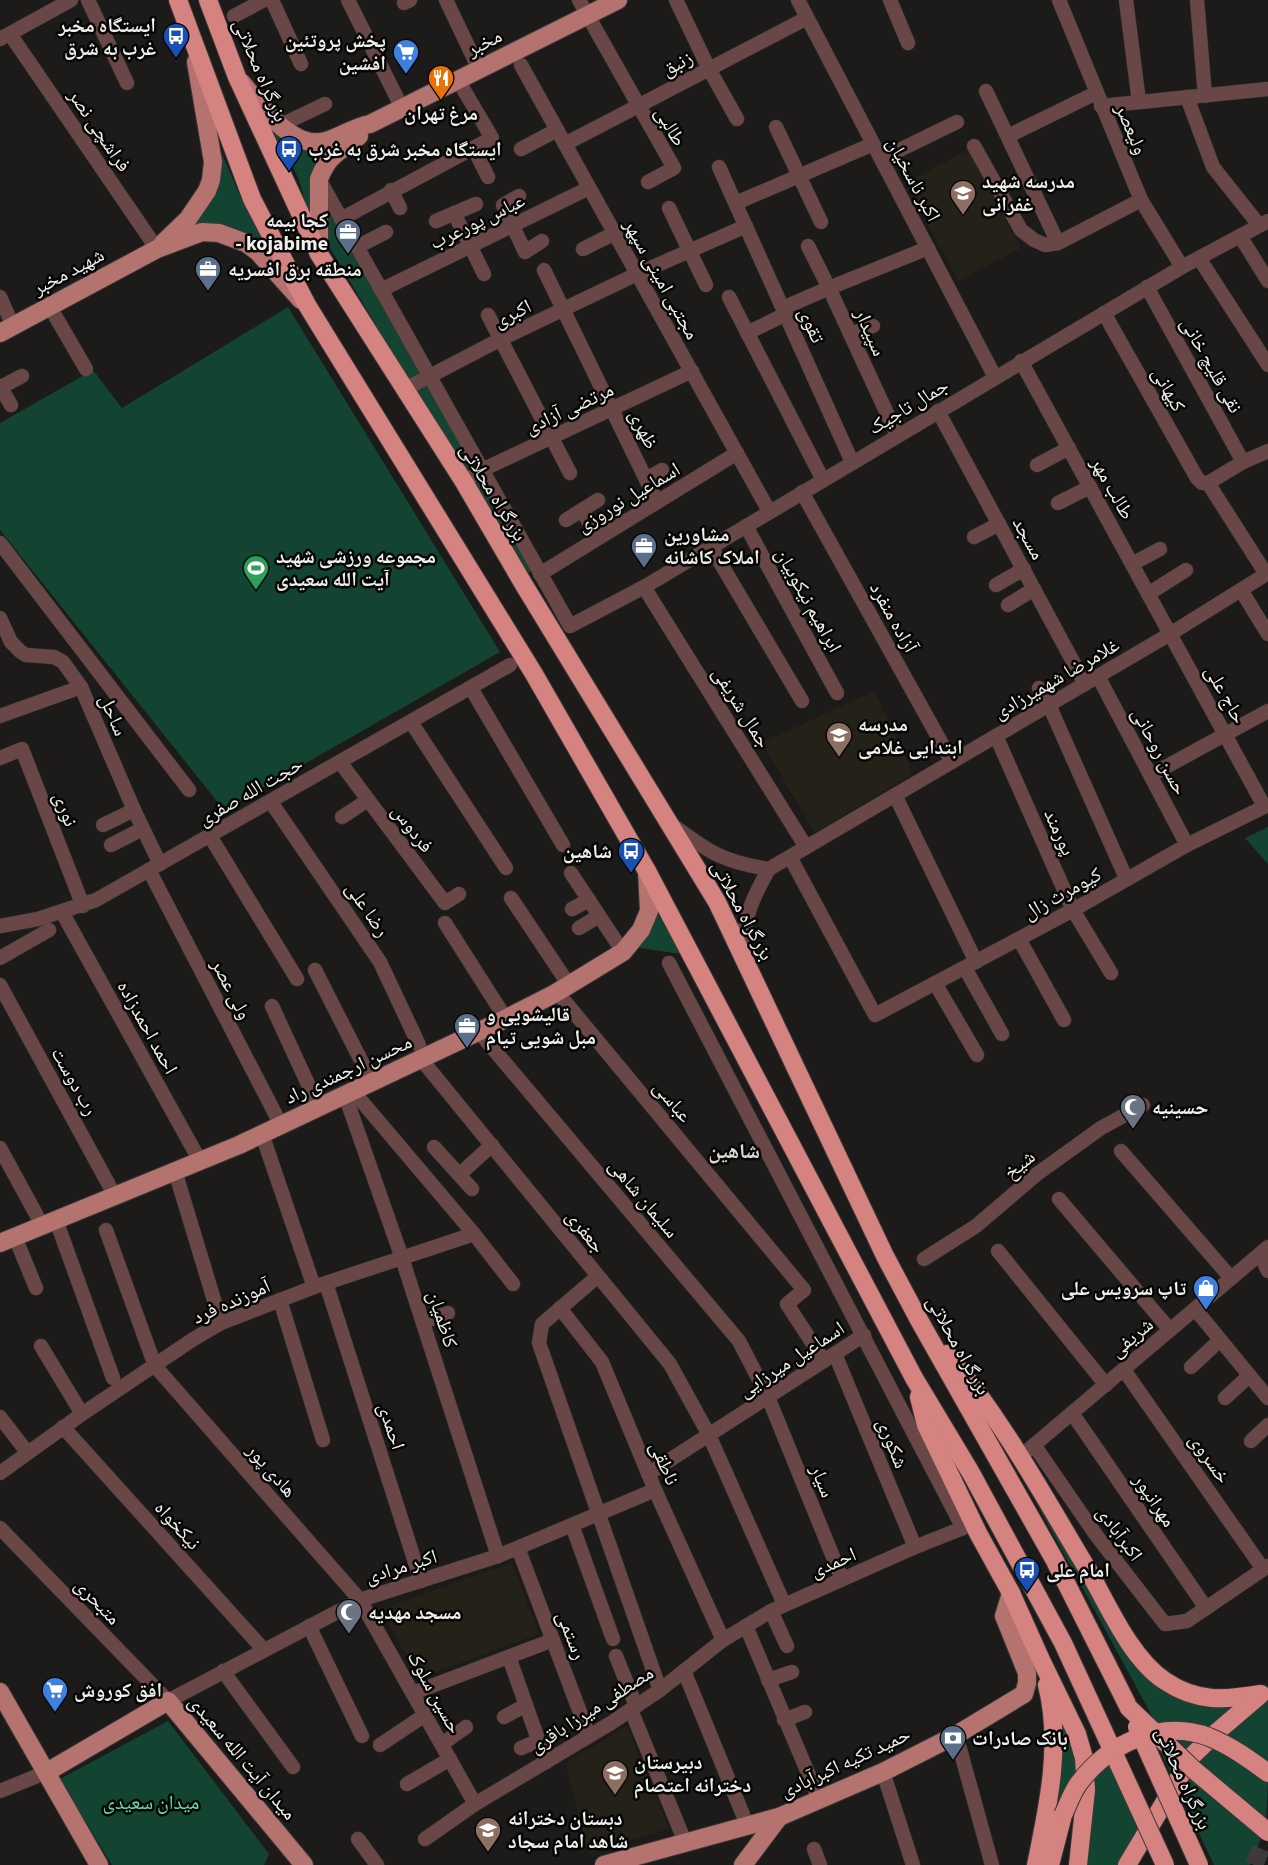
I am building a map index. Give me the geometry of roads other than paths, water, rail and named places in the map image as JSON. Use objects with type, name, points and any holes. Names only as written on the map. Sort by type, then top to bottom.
[{"type":"highway","points":[[177,0],[252,199],[307,305],[534,674],[647,871],[914,1378],[971,1473],[1058,1633],[1165,1865]]},
{"type":"highway","name":"بزرگراه محلاتی","points":[[208,0],[237,77],[319,254],[464,482],[717,902],[885,1256],[1049,1550],[1129,1708],[1198,1865]]},
{"type":"highway","points":[[919,1320],[969,1380],[1020,1457],[1129,1639],[1153,1671],[1176,1688],[1202,1696],[1226,1700],[1265,1692]]},
{"type":"highway","points":[[914,1378],[926,1425],[971,1531],[1011,1593],[1074,1726],[1084,1758],[1086,1790],[1078,1865]]},
{"type":"highway","points":[[1036,1865],[1046,1817],[1053,1746],[1051,1700],[1041,1660]]},
{"type":"highway","points":[[1127,1865],[1192,1756],[1265,1692]]},
{"type":"highway","points":[[1129,1708],[1188,1764],[1268,1832]]},
{"type":"highway","points":[[1050,1865],[1063,1815],[1078,1784],[1099,1760],[1129,1741],[1167,1732],[1198,1734],[1230,1747],[1268,1773]]},
{"type":"main road","name":"مخبر","points":[[370,124],[479,69],[583,8],[618,0]]},
{"type":"main road","points":[[158,249],[188,219],[207,191],[211,180],[213,162],[194,49]]},
{"type":"main road","points":[[237,77],[281,125],[299,138],[316,143],[370,124]]},
{"type":"main road","points":[[319,254],[319,179],[323,168],[334,153],[362,134],[370,124]]},
{"type":"main road","points":[[158,249],[202,232],[211,231],[229,236],[246,243],[258,252],[307,305]]},
{"type":"main road","name":"شهید مخبر","points":[[7,330],[158,249]]},
{"type":"main road","name":"محسن ارجمندی راد","points":[[7,1240],[262,1134],[372,1082],[420,1052],[479,1032],[563,989],[623,951],[641,930],[649,911],[647,871]]},
{"type":"main road","name":"حمید تکیه اکبرآبادی","points":[[609,1864],[779,1817],[883,1772],[956,1735],[1024,1694],[1028,1683],[1027,1673],[1004,1617],[1011,1593]]},
{"type":"main road","points":[[0,1692],[99,1865]]},
{"type":"main road","name":"میدان آیت الله سعیدی","points":[[47,1772],[168,1701],[304,1865]]},
{"type":"main road","points":[[743,1865],[779,1817]]},
{"type":"street","points":[[5,36],[70,0]]},
{"type":"street","points":[[88,0],[127,83]]},
{"type":"street","points":[[234,16],[264,0]]},
{"type":"street","points":[[272,0],[301,64]]},
{"type":"street","points":[[348,0],[402,108]]},
{"type":"street","points":[[446,0],[479,69]]},
{"type":"street","points":[[676,0],[709,69],[737,119]]},
{"type":"street","name":"اکبر ناسخیان","points":[[798,0],[995,377]]},
{"type":"street","points":[[890,0],[908,44]]},
{"type":"street","name":"ولیعصر","points":[[1059,0],[1141,200],[1182,267]]},
{"type":"street","points":[[1126,0],[1139,102]]},
{"type":"street","points":[[1197,0],[1205,96]]},
{"type":"street","name":"طالبی","points":[[583,8],[674,168],[648,182]]},
{"type":"street","name":"زنبق","points":[[565,144],[807,18]]},
{"type":"street","name":"فراشچی نصر","points":[[5,36],[158,249]]},
{"type":"street","name":"مجتبی امینی سپهر","points":[[521,65],[769,511]]},
{"type":"street","points":[[341,219],[391,190],[492,138],[458,80]]},
{"type":"street","points":[[1008,136],[1099,99],[1139,102],[1268,89]]},
{"type":"street","points":[[986,92],[1058,243]]},
{"type":"street","points":[[1187,97],[1213,167],[1264,223]]},
{"type":"street","points":[[281,125],[325,104]]},
{"type":"street","points":[[881,159],[957,122]]},
{"type":"street","points":[[776,127],[821,222]]},
{"type":"street","points":[[521,149],[557,130]]},
{"type":"street","points":[[736,203],[873,144]]},
{"type":"street","points":[[974,146],[1021,230],[1045,245],[1058,243],[1141,200]]},
{"type":"street","points":[[474,148],[489,177]]},
{"type":"street","name":"تقوی","points":[[719,166],[852,462]]},
{"type":"street","points":[[319,179],[540,574]]},
{"type":"street","name":"عباس پورعرب","points":[[381,290],[589,188]]},
{"type":"street","points":[[391,190],[400,208]]},
{"type":"street","points":[[519,196],[503,204],[525,252],[542,241]]},
{"type":"street","points":[[435,221],[476,204]]},
{"type":"street","points":[[669,208],[706,285]]},
{"type":"street","points":[[454,213],[484,274]]},
{"type":"street","name":"جمال تاجیک","points":[[540,574],[570,626],[644,587],[1147,287],[1264,223]]},
{"type":"street","name":"اکبری","points":[[405,389],[637,273],[746,226]]},
{"type":"street","points":[[357,247],[386,232]]},
{"type":"street","points":[[583,249],[615,233]]},
{"type":"street","points":[[1240,236],[1268,280]]},
{"type":"street","name":"سپیدار","points":[[808,246],[897,435]]},
{"type":"street","points":[[747,333],[829,288],[928,249]]},
{"type":"street","points":[[1199,258],[1268,365]]},
{"type":"street","name":"ظهری","points":[[544,270],[657,502]]},
{"type":"street","name":"نقی قلیچ خانی","points":[[1147,287],[1243,462]]},
{"type":"street","points":[[0,297],[7,330]]},
{"type":"street","points":[[729,297],[823,480]]},
{"type":"street","points":[[50,307],[86,369]]},
{"type":"street","name":"کیهانی","points":[[1104,313],[1197,478],[1205,483],[1267,574]]},
{"type":"street","points":[[488,315],[570,473]]},
{"type":"street","points":[[850,334],[873,326]]},
{"type":"street","name":"طالب مهر","points":[[1021,361],[1170,634]]},
{"type":"street","name":"مرتضی آزادی","points":[[464,482],[482,470],[692,371]]},
{"type":"street","points":[[11,405],[0,387],[22,376]]},
{"type":"street","name":"مسجد","points":[[938,411],[1085,684]]},
{"type":"street","points":[[1037,465],[1069,448]]},
{"type":"street","points":[[1205,483],[1268,451]]},
{"type":"street","name":"اسماعیل نوروزی","points":[[540,574],[737,453]]},
{"type":"street","points":[[646,479],[662,470]]},
{"type":"street","points":[[1058,503],[1090,487]]},
{"type":"street","name":"آزاده منفرد","points":[[802,492],[952,762]]},
{"type":"street","points":[[566,520],[598,500]]},
{"type":"street","points":[[582,510],[598,538]]},
{"type":"street","points":[[974,537],[999,524]]},
{"type":"street","name":"ابراهیم نیکوبیان","points":[[746,526],[837,693]]},
{"type":"street","points":[[0,543],[189,790]]},
{"type":"street","points":[[711,547],[801,701]]},
{"type":"street","points":[[1132,564],[1160,549]]},
{"type":"street","points":[[996,585],[1024,569]]},
{"type":"street","points":[[1148,594],[1186,570]]},
{"type":"street","name":"غلامرضا شهمیرزادی","points":[[769,869],[1170,634],[1267,574]]},
{"type":"street","name":"جمال شریفی","points":[[644,587],[806,847]]},
{"type":"street","points":[[1008,605],[1034,589]]},
{"type":"street","points":[[1241,590],[1268,634]]},
{"type":"street","name":"ساحل","points":[[0,618],[11,642],[21,652],[26,655],[54,657],[63,662],[81,687],[142,829],[155,867]]},
{"type":"street","name":"حاج علی","points":[[1170,634],[1266,805]]},
{"type":"street","name":"حجت الله صفری","points":[[0,926],[83,906],[271,802],[510,665]]},
{"type":"street","name":"حسن روحانی","points":[[1098,676],[1187,845]]},
{"type":"street","points":[[0,716],[81,687]]},
{"type":"street","points":[[471,688],[563,845]]},
{"type":"street","points":[[1039,688],[1049,705],[1126,878]]},
{"type":"street","points":[[1150,775],[1268,711]]},
{"type":"street","points":[[411,722],[506,868]]},
{"type":"street","name":"پورمند","points":[[996,736],[1073,910],[1111,973]]},
{"type":"street","name":"نوری","points":[[0,758],[22,749],[83,906]]},
{"type":"street","name":"فردوس","points":[[340,762],[445,903],[459,894]]},
{"type":"street","points":[[895,795],[1002,1034]]},
{"type":"street","points":[[342,817],[368,800]]},
{"type":"street","name":"رضا علی","points":[[271,802],[380,962],[420,1052]]},
{"type":"street","name":"کیومرث زال","points":[[790,856],[875,1015],[1073,910],[1187,845],[1266,805]]},
{"type":"street","points":[[103,825],[134,810]]},
{"type":"street","points":[[668,820],[712,853],[737,864],[769,869],[755,893],[745,919],[741,952]]},
{"type":"street","points":[[111,845],[142,829]]},
{"type":"street","points":[[210,836],[297,979]]},
{"type":"street","name":"ولی عصر","points":[[155,867],[281,1125]]},
{"type":"street","points":[[571,873],[623,951]]},
{"type":"street","name":"عباسی","points":[[511,898],[563,989],[804,1290],[787,1304],[830,1357]]},
{"type":"street","points":[[572,909],[589,900]]},
{"type":"street","name":"احمد احمدزاده","points":[[62,912],[200,1161]]},
{"type":"street","points":[[579,928],[599,916]]},
{"type":"street","points":[[445,923],[506,1018]]},
{"type":"street","points":[[0,958],[49,930]]},
{"type":"street","points":[[1019,939],[1064,1020]]},
{"type":"street","points":[[669,963],[864,1335]]},
{"type":"street","points":[[315,970],[372,1082]]},
{"type":"street","points":[[935,984],[977,1055]]},
{"type":"street","name":"رب دوست","points":[[0,985],[115,1196]]},
{"type":"street","points":[[272,1006],[319,1108]]},
{"type":"street","name":"سلیمان شاهی","points":[[479,1032],[739,1341],[768,1397]]},
{"type":"street","name":"جعفری","points":[[420,1052],[492,1146],[670,1364],[709,1435],[784,1604]]},
{"type":"street","points":[[349,1093],[474,1234],[513,1284]]},
{"type":"street","name":"کاظمیان","points":[[349,1093],[498,1557]]},
{"type":"street","name":"شیخ","points":[[924,1259],[976,1226],[1037,1174],[1101,1128],[1143,1105]]},
{"type":"street","name":"احمدی","points":[[262,1134],[320,1285],[421,1581]]},
{"type":"street","points":[[460,1174],[492,1146]]},
{"type":"street","points":[[434,1147],[472,1189]]},
{"type":"street","points":[[0,1148],[49,1222],[113,1378]]},
{"type":"street","points":[[1121,1151],[1231,1278]]},
{"type":"street","points":[[175,1171],[221,1323]]},
{"type":"street","points":[[1059,1200],[1170,1330]]},
{"type":"street","points":[[106,1230],[155,1366]]},
{"type":"street","name":"آموزنده فرد","points":[[0,1473],[82,1414],[221,1323],[320,1285],[474,1234]]},
{"type":"street","points":[[7,1240],[36,1288]]},
{"type":"street","points":[[1264,1250],[1268,1271]]},
{"type":"street","name":"شریفی","points":[[1020,1457],[1264,1250]]},
{"type":"street","points":[[998,1251],[1106,1384]]},
{"type":"street","points":[[598,1276],[542,1324],[540,1343],[660,1690]]},
{"type":"street","points":[[280,1300],[323,1440]]},
{"type":"street","name":"ناطقی","points":[[560,1308],[602,1362],[648,1474],[723,1640]]},
{"type":"street","points":[[1195,1309],[1268,1398]]},
{"type":"street","points":[[423,1322],[448,1313]]},
{"type":"street","name":"اسماعیل میرزایی","points":[[648,1474],[864,1335],[971,1531]]},
{"type":"street","points":[[1191,1367],[1220,1340]]},
{"type":"street","points":[[41,1346],[82,1414]]},
{"type":"street","name":"شکوری","points":[[830,1357],[915,1547]]},
{"type":"street","name":"هادی پور","points":[[155,1366],[360,1600]]},
{"type":"street","name":"خسروی","points":[[1124,1370],[1266,1567]]},
{"type":"street","points":[[1225,1398],[1249,1376]]},
{"type":"street","name":"سیار","points":[[768,1397],[842,1579]]},
{"type":"street","name":"مهرانپور","points":[[1072,1413],[1206,1608]]},
{"type":"street","points":[[0,1417],[27,1452]]},
{"type":"street","points":[[1251,1441],[1268,1425]]},
{"type":"street","name":"نیکخواه","points":[[63,1427],[264,1650]]},
{"type":"street","name":"اکبرآبادی","points":[[1034,1445],[1096,1535],[1165,1624],[1187,1621],[1206,1608]]},
{"type":"street","name":"اکبر مرادی","points":[[168,1701],[360,1600],[498,1557],[655,1490]]},
{"type":"street","points":[[572,1525],[613,1639]]},
{"type":"street","name":"متبحری","points":[[0,1528],[168,1701]]},
{"type":"street","name":"احمدی","points":[[723,1640],[784,1604],[915,1547],[971,1531]]},
{"type":"street","name":"رستمی","points":[[518,1548],[589,1736]]},
{"type":"street","points":[[1206,1608],[1266,1567]]},
{"type":"street","name":"حسین سلوک","points":[[360,1600],[475,1804]]},
{"type":"street","points":[[771,1611],[787,1646]]},
{"type":"street","points":[[309,1626],[362,1736]]},
{"type":"street","points":[[746,1626],[819,1799]]},
{"type":"street","points":[[413,1694],[552,1640]]},
{"type":"street","name":"مصطفی میرزا باقری","points":[[425,1839],[475,1804],[589,1736],[660,1690],[723,1640]]},
{"type":"street","points":[[616,1656],[633,1708],[685,1842]]},
{"type":"street","points":[[510,1657],[546,1762]]},
{"type":"street","points":[[224,1671],[293,1767]]},
{"type":"street","points":[[684,1671],[748,1827]]},
{"type":"street","points":[[768,1680],[792,1672]]},
{"type":"street","points":[[504,1717],[526,1705]]},
{"type":"street","points":[[784,1720],[805,1712]]},
{"type":"street","points":[[380,1745],[425,1714]]},
{"type":"street","points":[[442,1744],[466,1727]]},
{"type":"street","points":[[956,1735],[992,1865]]},
{"type":"street","points":[[521,1748],[538,1741]]},
{"type":"street","points":[[406,1784],[450,1759]]},
{"type":"street","points":[[0,1791],[47,1772]]},
{"type":"street","points":[[883,1772],[914,1865]]},
{"type":"street","points":[[358,1839],[377,1865]]},
{"type":"tunnel","points":[[1254,1865],[1268,1832]]},
{"type":"place","name":"ایستگاه مخبر غرب به شرق","points":[[176,59]]},
{"type":"place","name":"پخش پروتئین افشین","points":[[406,75]]},
{"type":"place","name":"مرغ تهران","points":[[441,101]]},
{"type":"place","name":"ایستگاه مخبر شرق به غرب","points":[[289,172]]},
{"type":"place","name":"مدرسه شهید غفرانی","points":[[963,216]]},
{"type":"place","name":"کجا بیمه - kojabime","points":[[348,255]]},
{"type":"place","name":"منطقه برق افسریه","points":[[208,292]]},
{"type":"place","name":"مشاورین املاک کاشانه","points":[[644,569]]},
{"type":"place","name":"مجموعه ورزشی شهید آیت‌ الله سعیدی","points":[[256,591]]},
{"type":"place","name":"مدرسه ابتدایی غلامی","points":[[839,758]]},
{"type":"place","name":"شاهین","points":[[631,874]]},
{"type":"place","name":"قالیشویی و مبل شویی تیام","points":[[467,1049]]},
{"type":"place","name":"حسینیه","points":[[1133,1130]]},
{"type":"place","name":"تاپ سرویس علی","points":[[1206,1311]]},
{"type":"place","name":"امام علی","points":[[1027,1593]]},
{"type":"place","name":"مسجد مهدیه","points":[[349,1635]]},
{"type":"place","name":"افق کوروش","points":[[55,1713]]},
{"type":"place","name":"بانک صادرات","points":[[953,1761]]},
{"type":"place","name":"دبیرستان دخترانه اعتصام","points":[[615,1796]]},
{"type":"place","name":"دبستان دخترانه شاهد امام سجاد","points":[[488,1853]]},
{"type":"district","name":"شاهین","points":[[734,1151]]},
{"type":"park label","name":"میدان سعیدی","points":[[151,1802]]}]
